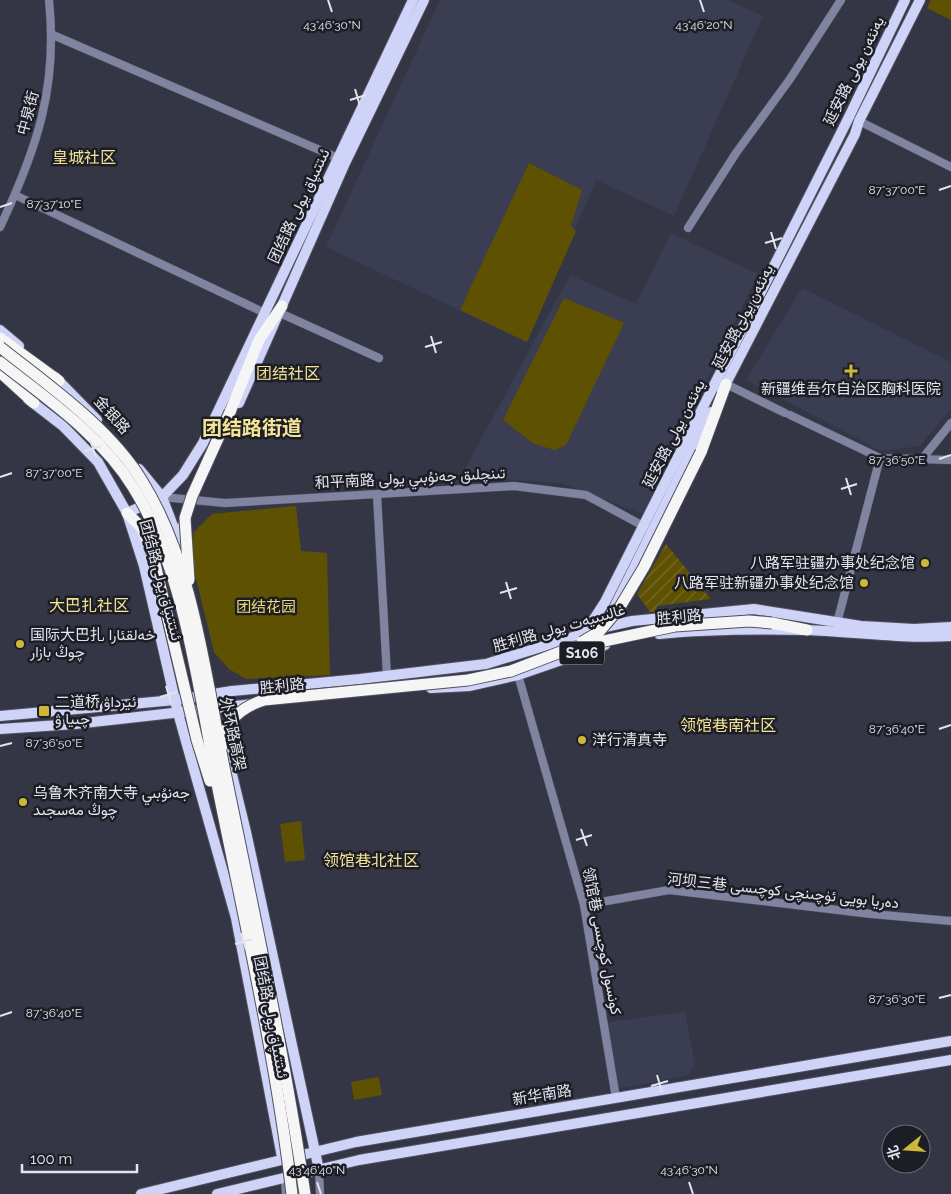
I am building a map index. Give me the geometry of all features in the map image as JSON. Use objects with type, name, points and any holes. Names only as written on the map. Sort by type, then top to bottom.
[{"type":"highway","points":[[194,619],[186,555],[185,518],[192,496],[260,340],[281,310]]},
{"type":"highway","points":[[0,338],[59,380]]},
{"type":"highway","name":"外环路高架","points":[[0,347],[83,413],[142,479],[164,521],[175,551],[194,619],[295,1128],[305,1194]]},
{"type":"highway","name":"外环路高架","points":[[0,362],[76,422],[109,455],[132,486],[154,525],[166,554],[185,622],[228,839],[285,1130],[292,1194]]},
{"type":"highway","points":[[0,372],[18,386],[34,403]]},
{"type":"highway","points":[[571,648],[599,632],[620,607],[644,567],[701,452],[726,384]]},
{"type":"highway","points":[[127,513],[142,528],[154,560],[197,740],[228,839]]},
{"type":"highway","points":[[224,768],[222,738],[233,718],[250,704],[264,700],[468,680],[511,670],[571,648],[675,626],[749,621],[772,623],[807,630]]},
{"type":"main road","name":"团结路 ئىتتىپاق يولى","points":[[285,1178],[236,918],[178,713],[144,566],[127,513],[162,497],[183,475],[203,443],[413,0]]},
{"type":"main road","name":"团结路 ئىتتىپاق يولى","points":[[319,1170],[246,832],[194,629],[178,539],[192,498],[204,480],[345,163],[424,0]]},
{"type":"main road","name":"延安路 يەنئەن يولى","points":[[581,634],[605,602],[647,528],[905,0]]},
{"type":"main road","name":"延安路يەنئەن يولى","points":[[594,649],[647,528],[726,384],[855,134],[859,121],[920,0]]},
{"type":"main road","name":"金银路","points":[[0,330],[59,380],[117,442],[162,497],[178,539]]},
{"type":"main road","points":[[0,377],[63,426],[98,462],[127,513]]},
{"type":"main road","name":"胜利路 غالىبىيەت يولى","points":[[0,716],[175,700],[212,694],[486,664],[581,634],[632,621],[754,609],[837,622],[914,629],[951,627]]},
{"type":"main road","name":"胜利路","points":[[0,729],[178,713],[416,687],[470,686],[518,675],[594,649],[652,634],[701,630],[807,630],[914,638],[951,636]]},
{"type":"main road","name":"新华南路","points":[[140,1194],[356,1142],[951,1041]]},
{"type":"main road","points":[[217,1194],[359,1160],[951,1060]]},
{"type":"main road","points":[[505,1117],[508,1135]]},
{"type":"street","name":"中泉街","points":[[0,227],[15,196],[42,122],[48,96],[53,35],[49,0]]},
{"type":"street","points":[[688,228],[736,153],[790,79],[841,0]]},
{"type":"street","points":[[53,35],[338,158]]},
{"type":"street","points":[[859,121],[951,167]]},
{"type":"street","points":[[15,196],[264,313]]},
{"type":"street","points":[[281,310],[379,358]]},
{"type":"street","points":[[726,384],[880,458],[951,460]]},
{"type":"street","points":[[922,459],[951,423]]},
{"type":"street","points":[[837,622],[880,458]]},
{"type":"street","name":"和平南路 تىنچلىق جەنۇبىي يولى","points":[[162,497],[192,498],[225,503],[514,486],[586,495],[647,528]]},
{"type":"street","points":[[377,495],[387,676]]},
{"type":"street","name":"领馆巷 كونسول كوچىسى","points":[[518,675],[584,905],[616,1098]]},
{"type":"street","name":"河坝三巷 دەريا بويى ئۈچىنچى كوچىسى","points":[[584,905],[669,890],[871,914],[951,921]]},
{"type":"street","points":[[319,1170],[320,1194]]},
{"type":"street","points":[[285,1178],[286,1194]]},
{"type":"shaded area","points":[[440,0],[728,0],[763,16],[674,216],[596,180],[527,342],[326,247]]},
{"type":"shaded area","points":[[671,233],[758,274],[642,514],[562,483],[461,476],[570,275],[636,304]]},
{"type":"shaded area","name":"新疆维吾尔自治区胸科医院","points":[[802,288],[951,362],[951,408],[920,446],[881,451],[746,380]]},
{"type":"shaded area","points":[[685,1012],[695,1065],[688,1075],[618,1089],[608,1022]]},
{"type":"green space","points":[[931,0],[951,0],[951,20],[927,8]]},
{"type":"green space","points":[[529,163],[582,190],[571,226],[576,231],[527,342],[460,310]]},
{"type":"green space","points":[[564,298],[624,323],[566,445],[555,450],[534,444],[503,420]]},
{"type":"green space","name":"团结花园","points":[[296,506],[301,551],[327,553],[330,675],[246,679],[229,669],[214,652],[191,558],[194,532],[212,514]]},
{"type":"green space","points":[[666,544],[711,599],[657,606],[657,612],[650,612],[637,594]]},
{"type":"green space","points":[[301,821],[305,860],[285,862],[280,824]]},
{"type":"green space","points":[[379,1077],[382,1095],[354,1100],[351,1082]]},
{"type":"place","name":"新疆维吾尔自治区胸科医院","points":[[851,371]]},
{"type":"place","name":"八路军驻疆办事处纪念馆","points":[[925,563]]},
{"type":"place","name":"八路军驻新疆办事处纪念馆","points":[[864,583]]},
{"type":"place","name":"国际大巴扎 خەلقئارا چوڭ بازار","points":[[20,644]]},
{"type":"place","name":"二道桥 ئيرداۋ چىيا ۋ","points":[[44,711]]},
{"type":"place","name":"洋行清真寺","points":[[582,740]]},
{"type":"place","name":"乌鲁木齐南大寺 جەنۇبىي چوڭ مەسجىد","points":[[23,802]]},
{"type":"district","name":"皇城社区","points":[[84,157]]},
{"type":"district","name":"团结社区","points":[[288,373]]},
{"type":"district","name":"团结路街道","points":[[252,428]]},
{"type":"district","name":"大巴扎社区","points":[[89,605]]},
{"type":"district","name":"领馆巷南社区","points":[[728,725]]},
{"type":"district","name":"领馆巷北社区","points":[[371,860]]}]
